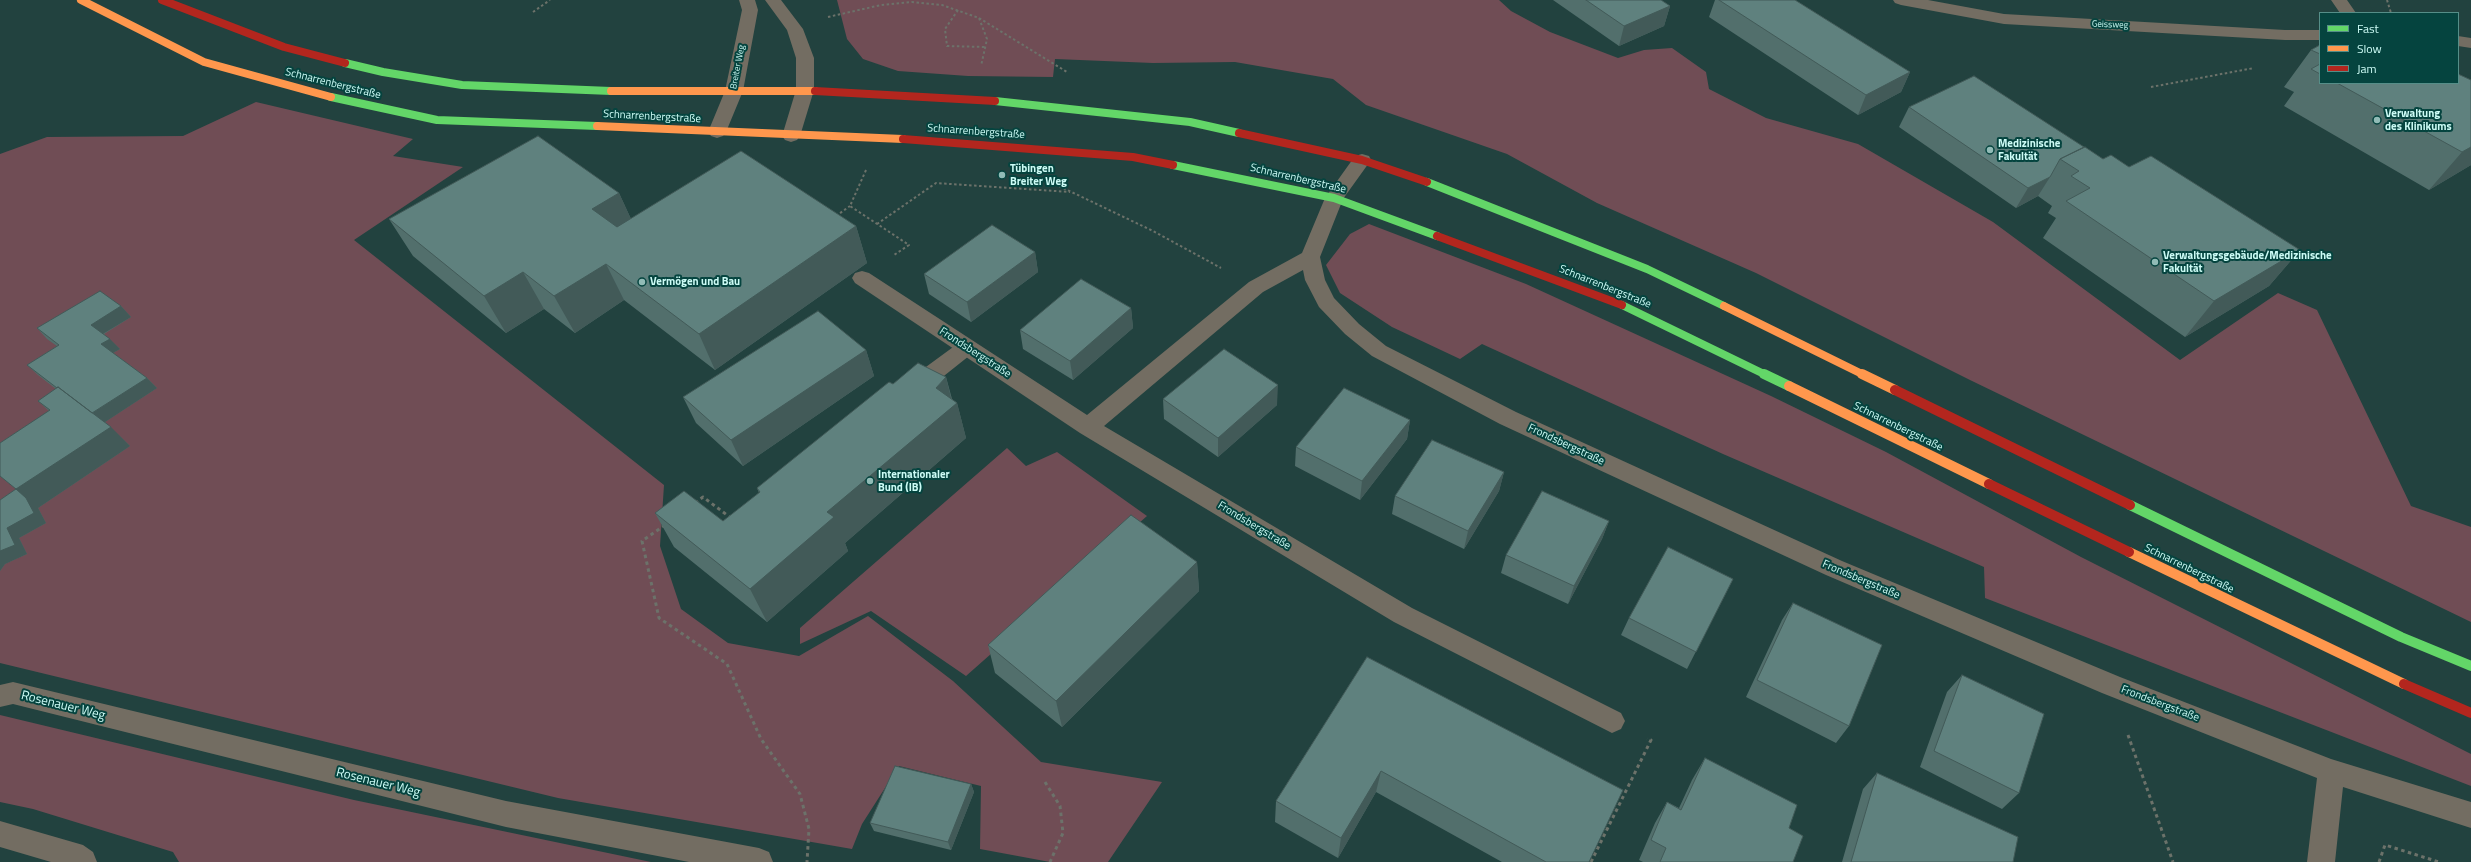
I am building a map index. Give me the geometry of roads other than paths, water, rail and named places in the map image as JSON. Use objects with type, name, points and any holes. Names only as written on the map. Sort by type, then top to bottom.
[{"type":"street","name":"Schnarrenbergstraße","points":[[81,0],[204,62],[314,94],[437,120],[791,136],[939,140],[1134,157],[1334,198],[1623,305],[2368,669],[2471,712]]},
{"type":"street","name":"Schnarrenbergstraße","points":[[162,0],[284,47],[383,72],[462,85],[570,91],[805,90],[1014,102],[1190,122],[1362,160],[1447,189],[1647,269],[2401,637],[2471,666]]},
{"type":"street","name":"Breiter Weg","points":[[717,132],[734,91],[750,10],[747,0]]},
{"type":"street","points":[[773,0],[795,29],[805,58],[805,90],[791,136]]},
{"type":"street","name":"Geissweg","points":[[1901,0],[2004,19],[2285,35],[2319,35]]},
{"type":"street","points":[[2339,0],[2347,12]]},
{"type":"street","points":[[2459,41],[2471,43]]},
{"type":"street","points":[[1088,427],[1256,287],[1310,257],[1334,198],[1362,160]]},
{"type":"street","name":"Frondsbergstraße","points":[[1310,257],[1315,280],[1326,302],[1352,329],[1379,351],[1508,418],[1834,568],[2111,685],[2331,771],[2438,803],[2471,815]]},
{"type":"street","name":"Frondsbergstraße","points":[[862,278],[1088,427],[1403,615],[1612,721]]},
{"type":"street","points":[[897,401],[967,347]]},
{"type":"street","name":"Rosenauer Weg","points":[[4,693],[506,814],[759,862]]},
{"type":"street","points":[[2321,862],[2331,771]]},
{"type":"street","points":[[0,834],[73,855],[83,862]]},
{"type":"place","name":"Verwaltung des Klinikums","points":[[2377,120]]},
{"type":"place","name":"Medizinische Fakultät","points":[[1990,150]]},
{"type":"place","name":"Tübingen Breiter Weg","points":[[1002,175]]},
{"type":"place","name":"Verwaltungsgebäude/Medizinische Fakultät","points":[[2155,262]]},
{"type":"place","name":"Vermögen und Bau","points":[[642,282]]},
{"type":"place","name":"Internationaler Bund (IB)","points":[[870,481]]}]
